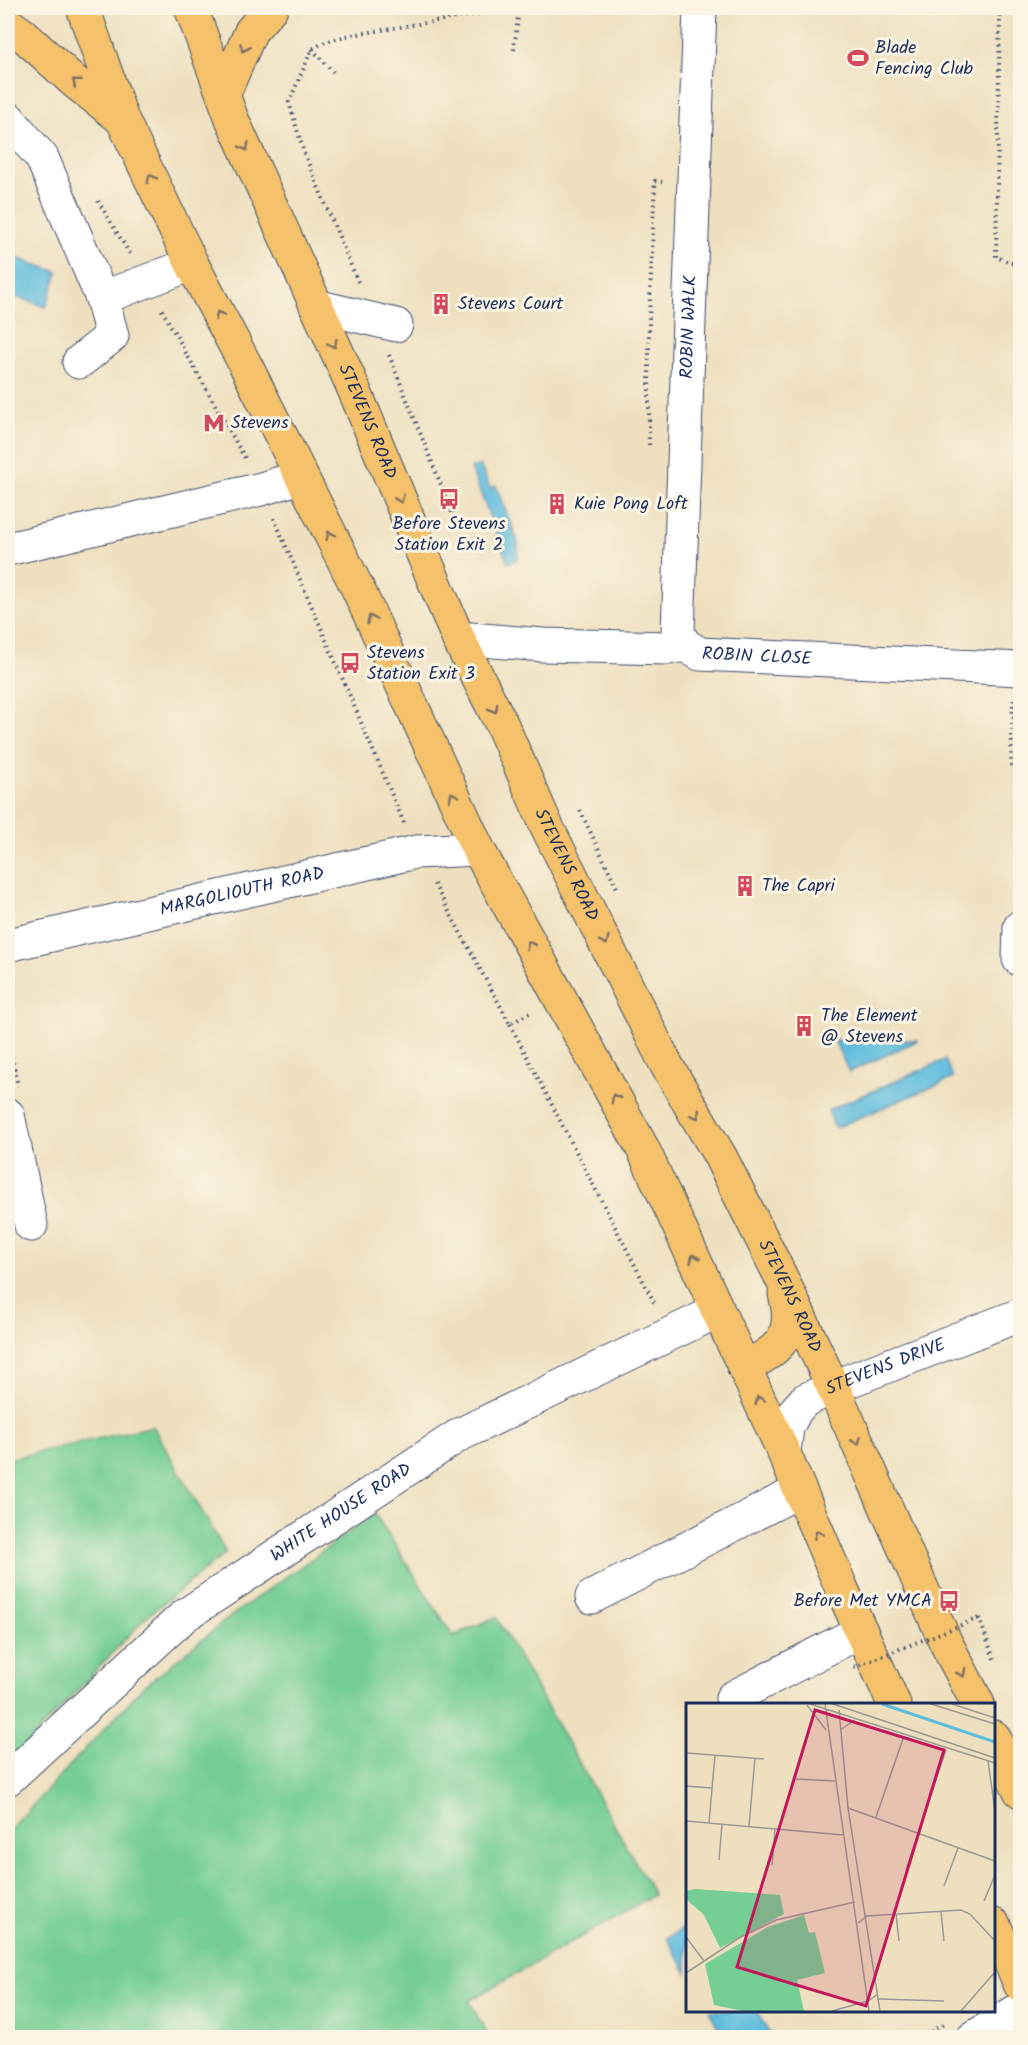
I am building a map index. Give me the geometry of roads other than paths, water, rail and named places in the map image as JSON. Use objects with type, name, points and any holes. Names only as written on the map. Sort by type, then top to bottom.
[{"type":"main road","points":[[84,8],[122,119],[192,264],[357,587],[478,849],[643,1149],[784,1453],[894,1703]]},
{"type":"main road","name":"STEVENS ROAD","points":[[191,8],[232,120],[353,387],[458,638],[502,725],[547,827],[666,1064],[720,1156],[780,1275],[833,1387],[936,1621],[977,1703]]},
{"type":"main road","points":[[224,93],[251,32],[271,8]]},
{"type":"main road","points":[[8,24],[122,119]]},
{"type":"main road","points":[[744,1367],[771,1353],[781,1344],[788,1330],[790,1312],[780,1275]]},
{"type":"main road","points":[[995,1741],[1020,1791]]},
{"type":"main road","points":[[995,1928],[1020,1984]]},
{"type":"street","name":"ROBIN WALK","points":[[685,645],[678,633],[700,8]]},
{"type":"street","points":[[13,103],[42,158],[102,298],[112,336],[79,362]]},
{"type":"street","points":[[102,298],[192,264]]},
{"type":"street","points":[[316,306],[396,325]]},
{"type":"street","points":[[8,549],[261,489],[300,477]]},
{"type":"street","name":"ROBIN CLOSE","points":[[458,638],[543,645],[668,648],[685,645],[700,654],[1017,680]]},
{"type":"street","name":"MARGOLIOUTH ROAD","points":[[8,945],[416,852],[478,849]]},
{"type":"street","points":[[1019,958],[1020,927]]},
{"type":"street","points":[[8,1115],[31,1225]]},
{"type":"street","name":"WHITE HOUSE ROAD","points":[[8,1779],[184,1616],[459,1435],[718,1311]]},
{"type":"street","name":"STEVENS DRIVE","points":[[784,1453],[787,1427],[796,1410],[805,1400],[1020,1315]]},
{"type":"street","points":[[592,1597],[799,1491]]},
{"type":"street","points":[[732,1698],[861,1631]]},
{"type":"street","points":[[973,2037],[1020,2009]]},
{"type":"water","points":[[8,255],[58,272],[46,307],[8,294]]},
{"type":"water","points":[[480,465],[490,488],[496,486],[518,542],[518,559],[508,563],[471,469]]},
{"type":"water","points":[[834,1040],[919,1040],[849,1072]]},
{"type":"water","points":[[945,1060],[953,1078],[835,1128],[828,1110]]},
{"type":"water","points":[[686,1927],[686,1971],[667,1938]]},
{"type":"water","points":[[710,2012],[757,2012],[771,2036],[724,2037]]},
{"type":"place","name":"Blade Fencing Club","points":[[858,58]]},
{"type":"place","name":"Stevens Court","points":[[441,304]]},
{"type":"place","name":"Stevens","points":[[214,423]]},
{"type":"place","name":"Before Stevens Station Exit 2","points":[[449,499]]},
{"type":"place","name":"Kuie Pong Loft","points":[[557,504]]},
{"type":"place","name":"Stevens Station Exit 3","points":[[350,663]]},
{"type":"place","name":"The Capri","points":[[745,886]]},
{"type":"place","name":"The Element @ Stevens","points":[[804,1026]]},
{"type":"place","name":"Before Met YMCA","points":[[949,1601]]}]
